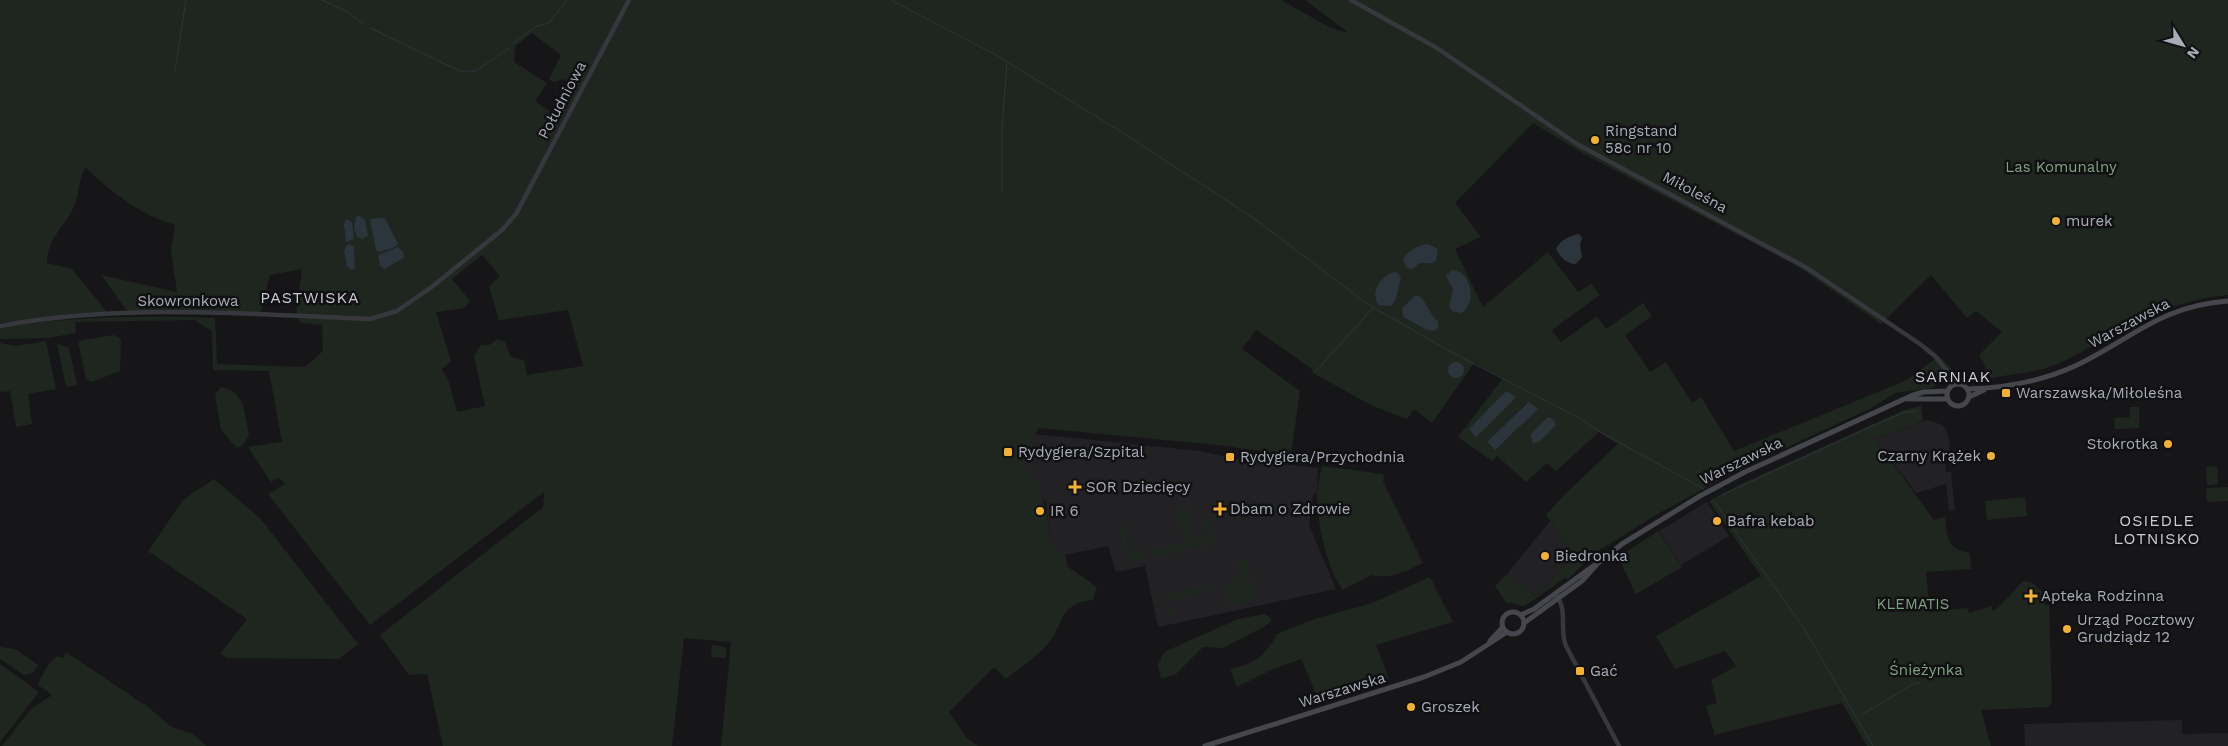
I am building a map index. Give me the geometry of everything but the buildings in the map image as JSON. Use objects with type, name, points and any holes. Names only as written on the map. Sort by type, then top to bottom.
[{"type":"main road","name":"Warszawska","points":[[1969,397],[1986,389],[2058,372],[2089,358],[2149,323],[2175,311],[2198,304],[2228,301]]},
{"type":"main road","points":[[1955,385],[1967,389],[1969,397],[1965,404],[1959,406],[1952,404],[1948,400],[1948,391],[1955,385]]},
{"type":"main road","name":"Warszawska","points":[[1967,389],[1986,389]]},
{"type":"main road","name":"Warszawska","points":[[1521,615],[1582,581],[1598,563],[1631,537],[1714,487],[1924,392],[1948,391]]},
{"type":"main road","name":"Warszawska","points":[[1905,400],[1948,400]]},
{"type":"main road","name":"Warszawska","points":[[1524,623],[1557,596]]},
{"type":"main road","points":[[1512,612],[1521,615],[1524,623],[1518,633],[1507,632],[1503,627],[1502,620],[1507,614],[1512,612]]},
{"type":"main road","name":"Warszawska","points":[[1483,649],[1503,627]]},
{"type":"main road","name":"Warszawska","points":[[1205,746],[1424,678],[1462,662],[1507,632]]},
{"type":"street","name":"Południowa","points":[[518,211],[629,0]]},
{"type":"street","name":"Miłoleśna","points":[[1352,0],[1437,48],[1577,144],[1807,268],[1920,344],[1944,368],[1955,385]]},
{"type":"street","name":"Skowronkowa","points":[[0,326],[54,318],[187,312],[379,318],[397,311],[433,286],[502,230],[518,211]]},
{"type":"street","points":[[1557,596],[1564,610],[1562,633],[1566,646],[1620,746]]},
{"type":"shaded area","points":[[359,216],[365,220],[368,236],[362,239],[357,237],[354,229],[356,217]]},
{"type":"shaded area","points":[[385,218],[398,244],[393,248],[379,252],[376,250],[370,219]]},
{"type":"shaded area","points":[[346,219],[352,222],[354,239],[346,242],[344,224]]},
{"type":"shaded area","points":[[1579,234],[1582,238],[1580,245],[1582,257],[1576,264],[1573,264],[1564,260],[1556,249],[1566,239]]},
{"type":"shaded area","points":[[349,244],[354,247],[355,268],[351,270],[347,266],[344,251]]},
{"type":"shaded area","points":[[1428,244],[1438,249],[1436,261],[1432,263],[1419,263],[1413,269],[1407,268],[1403,260],[1407,254],[1417,247]]},
{"type":"shaded area","points":[[398,247],[403,252],[404,258],[384,269],[380,265],[378,255]]},
{"type":"shaded area","points":[[1452,270],[1464,276],[1470,288],[1469,302],[1461,313],[1452,311],[1449,306],[1453,289],[1446,276]]},
{"type":"shaded area","points":[[1395,272],[1401,278],[1394,303],[1391,306],[1379,305],[1375,295],[1378,285],[1385,277]]},
{"type":"shaded area","points":[[1415,296],[1419,296],[1422,299],[1438,322],[1438,328],[1434,331],[1427,330],[1403,317],[1402,308]]},
{"type":"shaded area","points":[[1456,362],[1464,370],[1456,378],[1448,370]]},
{"type":"shaded area","points":[[1506,391],[1515,396],[1514,399],[1476,437],[1469,429]]},
{"type":"shaded area","points":[[1528,402],[1538,408],[1536,411],[1495,450],[1487,442]]},
{"type":"shaded area","points":[[1548,417],[1553,419],[1556,425],[1540,441],[1533,444],[1531,434]]},
{"type":"shaded area","points":[[1927,420],[1943,425],[1948,434],[1951,459],[1945,460],[1946,472],[1951,472],[1955,510],[1949,511],[1946,484],[1916,493],[1875,439]]},
{"type":"shaded area","points":[[1034,434],[1200,451],[1231,458],[1318,468],[1317,492],[1313,496],[1309,525],[1336,589],[1158,627],[1145,566],[1116,572],[1108,546],[1065,555],[1051,545],[1046,503],[1020,459]]},
{"type":"shaded area","points":[[1707,502],[1729,536],[1681,565],[1659,531]]},
{"type":"shaded area","points":[[1550,521],[1573,553],[1541,593],[1536,596],[1507,574]]},
{"type":"shaded area","points":[[2182,720],[2182,734],[2228,733],[2228,746],[2025,746],[2024,724]]},
{"type":"green space","name":"Las Komunalny","points":[[0,0],[1281,0],[1331,28],[1349,33],[1305,0],[2228,0],[2228,295],[2189,302],[2150,315],[2052,366],[2030,372],[1991,378],[1979,355],[2002,332],[1976,311],[1967,318],[1931,275],[1881,324],[1799,267],[1584,154],[1533,123],[1455,203],[1481,237],[1455,249],[1483,307],[1548,252],[1578,292],[1591,284],[1600,295],[1552,330],[1561,342],[1597,316],[1606,329],[1643,303],[1652,316],[1625,335],[1650,372],[1666,362],[1692,403],[1701,397],[1734,451],[1907,380],[1939,356],[1956,373],[1931,388],[1896,393],[1869,409],[1734,472],[1656,515],[1595,553],[1568,579],[1565,578],[1523,606],[1506,602],[1495,586],[1507,574],[1536,596],[1541,593],[1573,553],[1546,515],[1564,495],[1618,444],[1599,432],[1556,471],[1547,463],[1526,482],[1497,456],[1492,461],[1458,437],[1503,378],[1474,363],[1432,423],[1414,409],[1407,419],[1373,406],[1313,373],[1311,368],[1256,330],[1242,349],[1300,391],[1291,455],[1217,445],[1039,428],[1020,459],[1035,480],[1043,499],[1051,545],[1065,555],[1068,567],[1097,587],[1093,600],[1081,602],[1067,611],[1052,638],[1037,655],[1006,679],[994,667],[949,712],[967,738],[978,746],[721,746],[731,642],[684,638],[672,746],[443,746],[427,674],[409,675],[380,635],[543,507],[544,492],[370,625],[268,494],[286,484],[278,478],[271,482],[248,447],[282,442],[269,371],[213,370],[212,331],[195,320],[75,322],[76,333],[48,338],[0,339],[0,327],[54,321],[134,317],[215,318],[217,364],[305,367],[323,351],[322,325],[301,323],[296,317],[302,269],[270,275],[260,316],[127,311],[101,275],[177,292],[171,251],[175,225],[150,215],[127,202],[85,167],[73,209],[54,238],[47,263],[72,269],[107,312],[0,323]],"holes":[[[532,33],[561,55],[549,79],[554,82],[564,79],[572,83],[554,114],[535,101],[547,83],[514,62],[515,46]],[[482,255],[500,276],[489,287],[499,320],[568,310],[583,366],[527,375],[524,360],[511,357],[505,342],[497,339],[489,345],[481,345],[474,356],[485,406],[457,412],[449,382],[442,369],[451,361],[436,312],[464,308],[470,301],[452,279]],[[1527,402],[1536,411],[1495,450],[1487,442]]]},
{"type":"green space","points":[[114,335],[121,339],[120,371],[92,382],[86,379],[78,341]]},
{"type":"green space","points":[[46,341],[56,389],[28,394],[32,424],[16,427],[10,391],[0,392],[0,343],[16,346]]},
{"type":"green space","points":[[57,344],[69,348],[77,385],[66,387]]},
{"type":"green space","points":[[221,387],[235,393],[245,412],[249,435],[242,446],[237,448],[221,430],[215,395]]},
{"type":"green space","points":[[1921,406],[1923,421],[1875,439],[1934,520],[1945,517],[1948,537],[1952,546],[1970,553],[1971,569],[1926,572],[1930,612],[1968,608],[1969,613],[1991,606],[1993,611],[2022,582],[2032,583],[2047,596],[2045,605],[2049,605],[2052,701],[2049,707],[1981,710],[1991,746],[1867,746],[1842,703],[1715,735],[1706,706],[1717,703],[1711,680],[1736,666],[1725,651],[1675,669],[1656,636],[1761,576],[1709,501],[1741,484],[1904,410]]},
{"type":"green space","points":[[2130,407],[2139,407],[2139,428],[2115,429],[2114,418],[2130,417]]},
{"type":"green space","points":[[1322,466],[1384,474],[1383,481],[1423,563],[1392,576],[1372,575],[1343,590],[1327,557],[1321,530],[1317,493]]},
{"type":"green space","points":[[2217,466],[2218,484],[2207,485],[2206,467]]},
{"type":"green space","points":[[214,479],[260,518],[358,644],[339,659],[227,658],[220,654],[247,619],[148,551],[184,499]]},
{"type":"green space","points":[[2228,487],[2228,501],[2207,502],[2206,488]]},
{"type":"green space","points":[[2025,497],[2027,516],[1987,520],[1985,501]]},
{"type":"green space","points":[[1187,506],[1193,537],[1190,538],[1193,549],[1156,557],[1153,555],[1154,549],[1185,542],[1177,508]]},
{"type":"green space","points":[[1302,506],[1263,515],[1260,507]]},
{"type":"green space","points":[[1209,517],[1213,538],[1210,545],[1195,548],[1193,540],[1208,537],[1204,518]]},
{"type":"green space","points":[[1122,521],[1130,553],[1146,549],[1147,555],[1145,559],[1130,562],[1127,560],[1118,522]]},
{"type":"green space","points":[[1658,531],[1682,567],[1636,594],[1618,557]]},
{"type":"green space","points":[[1248,558],[1250,573],[1243,575],[1244,577],[1250,576],[1254,596],[1252,600],[1229,605],[1226,602],[1229,601],[1227,591],[1223,590],[1227,583],[1240,580],[1236,561]]},
{"type":"green space","points":[[1430,577],[1453,622],[1376,645],[1389,679],[1320,703],[1301,659],[1273,669],[1237,687],[1230,669],[1253,662],[1268,648],[1277,634],[1315,619],[1372,603]]},
{"type":"green space","points":[[1216,584],[1218,588],[1167,601],[1170,612],[1175,613],[1176,616],[1168,617],[1165,596]]},
{"type":"green space","points":[[1265,614],[1272,619],[1267,625],[1223,648],[1203,647],[1176,674],[1161,679],[1158,665],[1164,652],[1238,619]]},
{"type":"green space","points":[[712,645],[726,647],[726,658],[711,657]]},
{"type":"green space","points":[[0,647],[15,649],[38,665],[33,673],[24,675],[0,659]]},
{"type":"green space","points":[[66,652],[148,707],[170,726],[193,734],[206,746],[2,746],[31,709],[52,695],[38,685],[48,665],[58,656],[63,658]]},
{"type":"green space","points":[[0,664],[39,692],[0,742]]},
{"type":"waterway","points":[[175,71],[186,0]]},
{"type":"waterway","points":[[322,0],[346,11],[364,24]]},
{"type":"waterway","points":[[513,44],[535,27],[549,23],[567,0]]},
{"type":"waterway","points":[[891,0],[994,54],[1120,131],[1252,217],[1366,303],[1451,352],[1583,420],[1602,433],[1704,489]]},
{"type":"waterway","points":[[370,28],[460,71],[476,71],[509,48]]},
{"type":"waterway","points":[[1002,191],[1002,127],[1007,63]]},
{"type":"waterway","points":[[1315,372],[1373,308]]},
{"type":"waterway","points":[[1722,495],[1874,425],[1903,413],[1916,411]]},
{"type":"waterway","points":[[1713,500],[1803,627],[1873,746]]},
{"type":"waterway","points":[[1863,714],[1915,683],[1921,683]]},
{"type":"place","name":"Ringstand 58c nr 10","points":[[1595,140]]},
{"type":"place","name":"murek","points":[[2056,221]]},
{"type":"place","name":"Warszawska/Miłoleśna","points":[[2006,393]]},
{"type":"place","name":"Stokrotka","points":[[2168,444]]},
{"type":"place","name":"Rydygiera/Szpital","points":[[1008,452]]},
{"type":"place","name":"Czarny Krążek","points":[[1991,456]]},
{"type":"place","name":"Rydygiera/Przychodnia","points":[[1230,457]]},
{"type":"place","name":"SOR Dziecięcy","points":[[1075,487]]},
{"type":"place","name":"Dbam o Zdrowie","points":[[1220,509]]},
{"type":"place","name":"IR 6","points":[[1040,511]]},
{"type":"place","name":"Bafra kebab","points":[[1717,521]]},
{"type":"place","name":"Biedronka","points":[[1545,556]]},
{"type":"place","name":"Apteka Rodzinna","points":[[2031,596]]},
{"type":"place","name":"Urząd Pocztowy Grudziądz 12","points":[[2067,629]]},
{"type":"place","name":"Gać","points":[[1580,671]]},
{"type":"place","name":"Groszek","points":[[1411,707]]},
{"type":"district","name":"PASTWISKA","points":[[310,297]]},
{"type":"district","name":"SARNIAK","points":[[1953,376]]},
{"type":"district","name":"OSIEDLE LOTNISKO","points":[[2157,529]]},
{"type":"park label","name":"KLEMATIS","points":[[1913,604]]},
{"type":"park label","name":"Śnieżynka","points":[[1926,670]]}]
